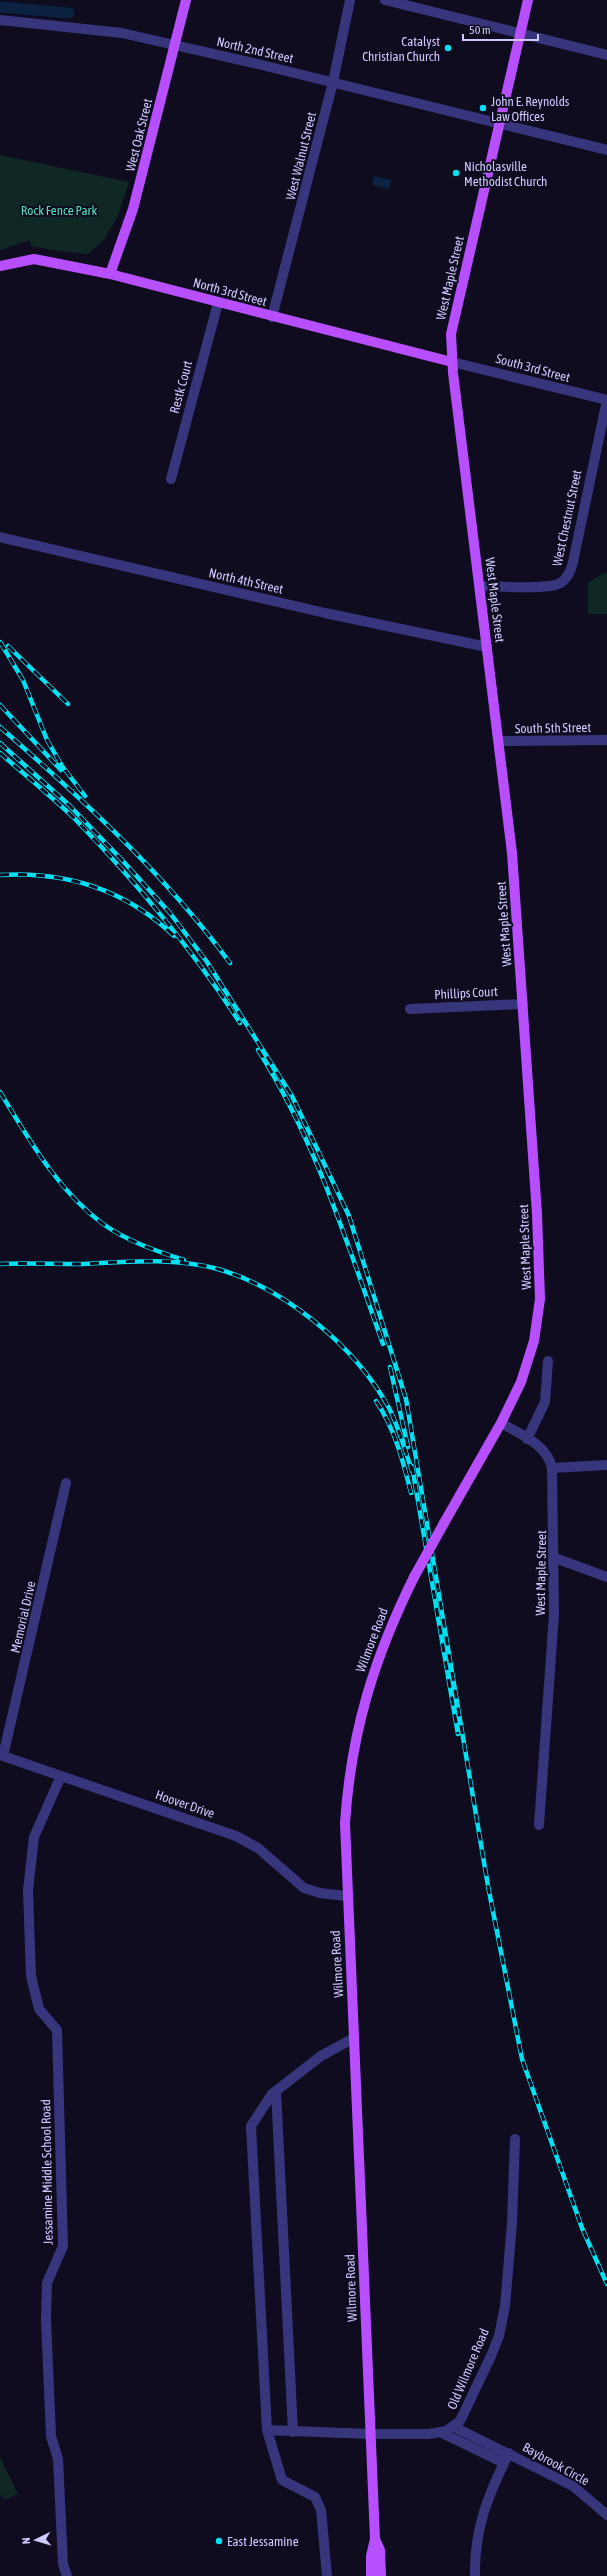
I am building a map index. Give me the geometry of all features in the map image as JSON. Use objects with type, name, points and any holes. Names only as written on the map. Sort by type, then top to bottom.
[{"type":"main road","name":"West Oak Street","points":[[110,274],[134,209],[186,0]]},
{"type":"main road","name":"West Maple Street","points":[[501,1423],[528,1362],[534,1341],[540,1300],[537,1214],[512,853],[452,362],[451,334],[528,0]]},
{"type":"main road","name":"North 3rd Street","points":[[0,266],[34,259],[110,274],[272,317],[452,362]]},
{"type":"main road","name":"Wilmore Road","points":[[371,2576],[370,2556],[374,2539],[344,1823],[354,1742],[364,1699],[380,1651],[414,1577],[501,1423]]},
{"type":"main road","name":"Wilmore Road","points":[[374,2539],[380,2550],[380,2576]]},
{"type":"street","name":"West Walnut Street","points":[[272,317],[333,82],[350,0]]},
{"type":"street","points":[[385,0],[520,35],[607,55]]},
{"type":"street","name":"North 2nd Street","points":[[0,20],[122,33],[333,82],[500,125],[607,150]]},
{"type":"street","name":"Restk Court","points":[[171,479],[218,303]]},
{"type":"street","name":"South 3rd Street","points":[[452,362],[607,400]]},
{"type":"street","name":"West Chestnut Street","points":[[480,586],[545,586],[559,584],[566,579],[573,562],[607,400]]},
{"type":"street","name":"North 4th Street","points":[[0,537],[325,613],[487,647]]},
{"type":"street","name":"South 5th Street","points":[[499,741],[607,740]]},
{"type":"street","name":"Phillips Court","points":[[410,1009],[523,1004]]},
{"type":"street","points":[[527,1439],[545,1402],[548,1361]]},
{"type":"street","name":"West Maple Street","points":[[501,1423],[547,1453],[552,1468],[555,1558],[554,1614],[539,1825]]},
{"type":"street","points":[[552,1468],[607,1465]]},
{"type":"street","name":"Memorial Drive","points":[[2,1756],[66,1483]]},
{"type":"street","points":[[555,1558],[607,1577]]},
{"type":"street","name":"Hoover Drive","points":[[2,1756],[236,1836],[258,1848],[304,1888],[320,1893],[346,1896]]},
{"type":"street","name":"Jessamine Middle School Road","points":[[61,1776],[34,1837],[28,1890],[31,1976],[39,2009],[57,2030],[63,2246],[48,2283],[46,2320],[51,2436],[58,2459],[63,2564],[67,2576]]},
{"type":"street","points":[[328,2576],[321,2510],[315,2497],[282,2480],[267,2430],[251,2126],[276,2091],[321,2056],[354,2038]]},
{"type":"street","points":[[276,2091],[293,2432]]},
{"type":"street","name":"Old Wilmore Road","points":[[370,2434],[440,2432],[454,2427],[465,2414],[499,2336],[505,2306],[515,2139]]},
{"type":"street","name":"Baybrook Circle","points":[[454,2427],[573,2486],[607,2515]]},
{"type":"street","points":[[267,2430],[370,2434]]},
{"type":"street","name":"Baybrook Circle","points":[[440,2432],[504,2463]]},
{"type":"street","name":"Baybrook Circle","points":[[475,2576],[474,2549],[486,2506],[509,2453]]},
{"type":"green space","name":"Rock Fence Park","points":[[0,155],[129,182],[118,215],[105,239],[88,254],[31,246],[30,240],[0,250]]},
{"type":"green space","points":[[604,573],[607,573],[607,614],[588,614],[588,583]]},
{"type":"green space","points":[[0,2457],[18,2494],[4,2500],[2,2493],[0,2499]]},
{"type":"water","points":[[374,176],[391,180],[389,189],[372,185]]},
{"type":"waterway","points":[[0,7],[69,13]]},
{"type":"railway","points":[[0,642],[23,680],[47,740],[62,766],[85,796]]},
{"type":"railway","points":[[8,646],[68,704]]},
{"type":"railway","points":[[0,705],[61,770]]},
{"type":"railway","points":[[0,727],[92,810],[150,868],[205,930],[230,963]]},
{"type":"railway","points":[[0,743],[69,805],[122,860],[170,913],[207,962],[292,1096],[349,1216],[406,1399],[488,1886],[522,2059],[582,2228],[607,2284]]},
{"type":"railway","points":[[0,753],[75,819],[120,867],[163,917],[203,969],[240,1023]]},
{"type":"railway","points":[[0,875],[48,876],[71,880],[94,887],[115,895],[136,906],[174,936]]},
{"type":"railway","points":[[258,1050],[279,1085],[314,1156],[343,1231],[383,1344]]},
{"type":"railway","points":[[0,1092],[45,1163],[72,1196],[87,1210],[103,1224],[122,1236],[152,1249],[184,1260]]},
{"type":"railway","points":[[0,1264],[79,1264],[130,1261],[180,1262],[214,1268],[240,1277],[266,1289],[291,1304],[315,1322],[337,1341],[357,1362],[375,1385],[389,1408],[399,1431],[412,1471]]},
{"type":"railway","points":[[390,1367],[408,1447]]},
{"type":"railway","points":[[376,1401],[393,1434],[411,1493]]},
{"type":"railway","points":[[412,1466],[458,1734]]},
{"type":"place","name":"Catalyst Christian Church","points":[[448,48]]},
{"type":"place","name":"John E. Reynolds Law Offices","points":[[483,108]]},
{"type":"place","name":"Nicholasville Methodist Church","points":[[456,173]]},
{"type":"place","name":"East Jessamine","points":[[219,2541]]}]
